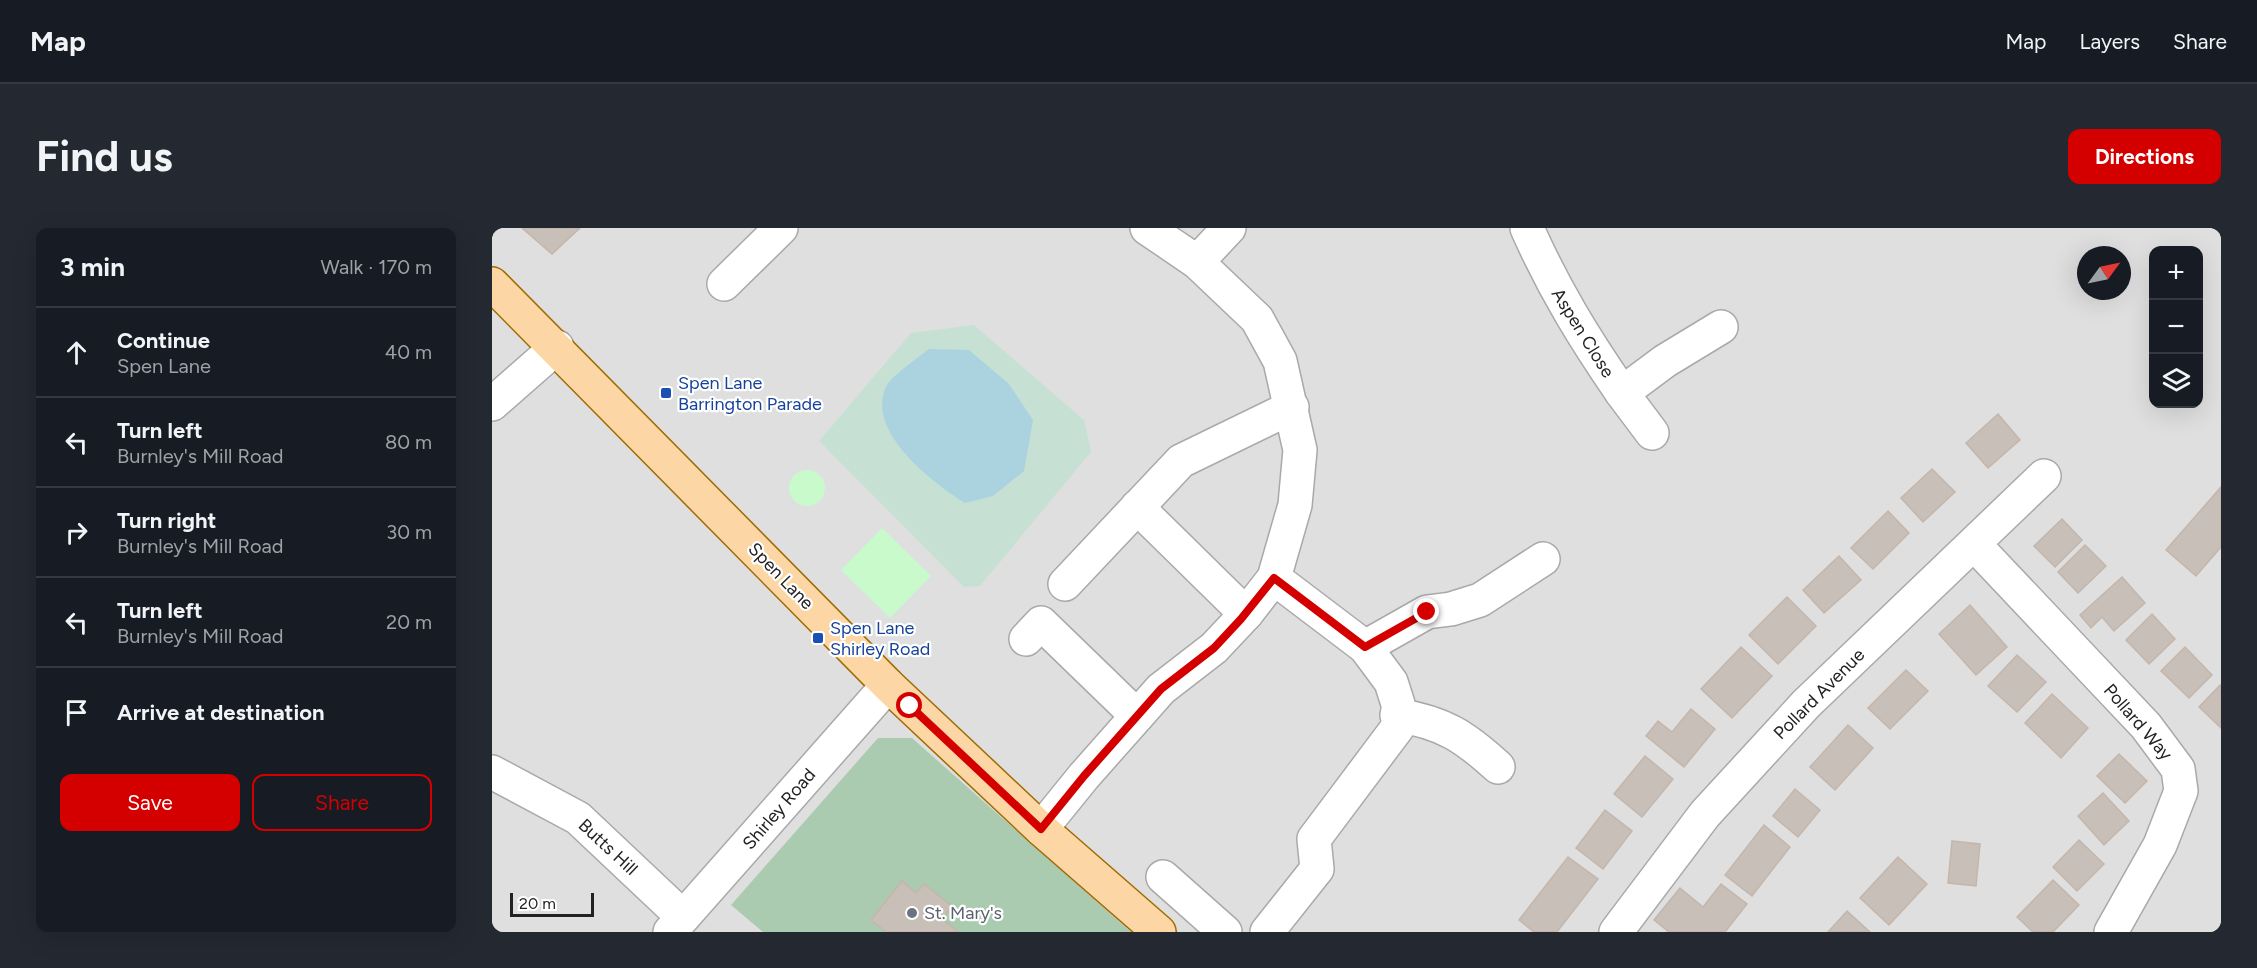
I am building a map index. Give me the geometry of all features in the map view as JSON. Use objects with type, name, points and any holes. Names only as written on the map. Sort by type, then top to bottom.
[{"type":"main road","name":"Spen Lane","points":[[492,284],[557,347],[888,686],[1041,829],[1159,932]]},
{"type":"street","points":[[724,284],[781,228]]},
{"type":"street","points":[[1041,829],[1161,689],[1214,648],[1246,614],[1274,578],[1295,505],[1300,450],[1280,361],[1257,319],[1197,262],[1147,228]]},
{"type":"street","points":[[1197,262],[1229,228]]},
{"type":"street","name":"Aspen Close","points":[[1527,228],[1552,284],[1585,341],[1622,393],[1665,361],[1721,327]]},
{"type":"street","points":[[492,404],[557,347]]},
{"type":"street","points":[[1622,393],[1652,433]]},
{"type":"street","points":[[1065,584],[1181,460],[1292,407]]},
{"type":"street","name":"Pollard Avenue","points":[[1616,932],[1705,814],[1806,704],[2044,476]]},
{"type":"street","points":[[1137,507],[1246,614]]},
{"type":"street","name":"Pollard Way","points":[[1974,544],[2146,726],[2178,769],[2181,791],[2160,846],[2112,932]]},
{"type":"street","points":[[1365,647],[1427,612],[1451,609],[1480,600],[1543,559]]},
{"type":"street","points":[[1268,932],[1317,869],[1314,839],[1398,727],[1398,704],[1391,682],[1365,647],[1274,578]]},
{"type":"street","points":[[1026,639],[1041,623],[1137,716]]},
{"type":"street","name":"Shirley Road","points":[[677,925],[888,686]]},
{"type":"street","points":[[1397,715],[1443,726],[1467,739],[1498,767]]},
{"type":"street","name":"Butts Hill","points":[[492,772],[578,818],[677,925]]},
{"type":"street","points":[[1163,878],[1225,932]]},
{"type":"shaded area","points":[[492,228],[2221,228],[2221,932],[492,932]]},
{"type":"green space","points":[[974,325],[1084,420],[1091,452],[980,586],[964,587],[819,441],[911,333]]},
{"type":"green space","points":[[807,470],[820,475],[825,488],[820,501],[807,506],[794,501],[789,488],[794,475]]},
{"type":"green space","points":[[882,528],[931,576],[890,618],[841,570]]},
{"type":"green space","points":[[878,738],[912,738],[1131,932],[763,932],[731,905]]},
{"type":"water","points":[[929,349],[969,350],[1009,384],[1033,420],[1024,471],[993,496],[965,503],[951,494],[920,469],[905,453],[893,437],[885,420],[882,402],[887,385],[900,371]]},
{"type":"building","points":[[522,228],[580,228],[552,254]]},
{"type":"building","points":[[1998,414],[2020,440],[1988,468],[1966,443]]},
{"type":"building","points":[[1932,469],[1955,492],[1923,522],[1901,498]]},
{"type":"building","points":[[2221,487],[2221,547],[2196,576],[2166,550]]},
{"type":"building","points":[[1888,511],[1909,533],[1873,569],[1851,548]]},
{"type":"building","points":[[2062,519],[2082,540],[2055,567],[2034,546]]},
{"type":"building","points":[[2085,545],[2106,566],[2078,593],[2058,572]]},
{"type":"building","points":[[1839,556],[1861,580],[1824,613],[1803,590]]},
{"type":"building","points":[[2122,577],[2145,603],[2114,631],[2102,617],[2091,628],[2080,615]]},
{"type":"building","points":[[1787,597],[1816,626],[1778,664],[1749,635]]},
{"type":"building","points":[[1970,605],[2007,647],[1976,675],[1939,634]]},
{"type":"building","points":[[2152,614],[2175,639],[2149,664],[2126,640]]},
{"type":"building","points":[[1741,647],[1772,676],[1732,718],[1701,689]]},
{"type":"building","points":[[2185,647],[2212,675],[2189,698],[2161,671]]},
{"type":"building","points":[[2017,655],[2046,682],[2017,712],[1988,686]]},
{"type":"building","points":[[1906,670],[1928,691],[1890,729],[1868,708]]},
{"type":"building","points":[[2221,686],[2221,728],[2199,707]]},
{"type":"building","points":[[2052,694],[2088,728],[2061,758],[2025,723]]},
{"type":"building","points":[[1691,709],[1715,729],[1684,767],[1646,736],[1658,721],[1672,732]]},
{"type":"building","points":[[1848,725],[1873,748],[1835,790],[1810,767]]},
{"type":"building","points":[[2119,754],[2147,781],[2125,803],[2097,776]]},
{"type":"building","points":[[1645,756],[1673,779],[1642,817],[1614,794]]},
{"type":"building","points":[[1795,789],[1820,810],[1798,837],[1773,816]]},
{"type":"building","points":[[2103,793],[2129,821],[2104,845],[2078,816]]},
{"type":"building","points":[[1605,810],[1632,831],[1603,869],[1576,848]]},
{"type":"building","points":[[1764,825],[1790,847],[1752,896],[1725,875]]},
{"type":"building","points":[[2079,840],[2104,864],[2077,891],[2053,867]]},
{"type":"building","points":[[1952,841],[1980,844],[1976,886],[1948,883]]},
{"type":"building","points":[[1568,857],[1598,879],[1557,932],[1534,932],[1519,920]]},
{"type":"building","points":[[1898,857],[1927,884],[1889,925],[1860,898]]},
{"type":"building","points":[[2053,880],[2079,905],[2053,932],[2033,932],[2017,917]]},
{"type":"building","name":"St. Mary's","points":[[902,881],[916,893],[924,884],[952,906],[942,919],[959,932],[886,932],[871,920]]},
{"type":"building","points":[[1721,884],[1747,904],[1725,932],[1669,932],[1654,920],[1680,888],[1703,907]]},
{"type":"building","points":[[1847,911],[1870,932],[1828,932]]},
{"type":"place","name":"Spen Lane Barrington Parade","points":[[666,393]]},
{"type":"place","name":"Spen Lane Shirley Road","points":[[818,638]]},
{"type":"place","name":"St. Mary's","points":[[912,913]]},
{"type":"route","points":[[910,706],[973,768],[1041,829],[1084,776],[1161,689],[1214,648],[1274,578],[1365,647],[1427,612]]}]
